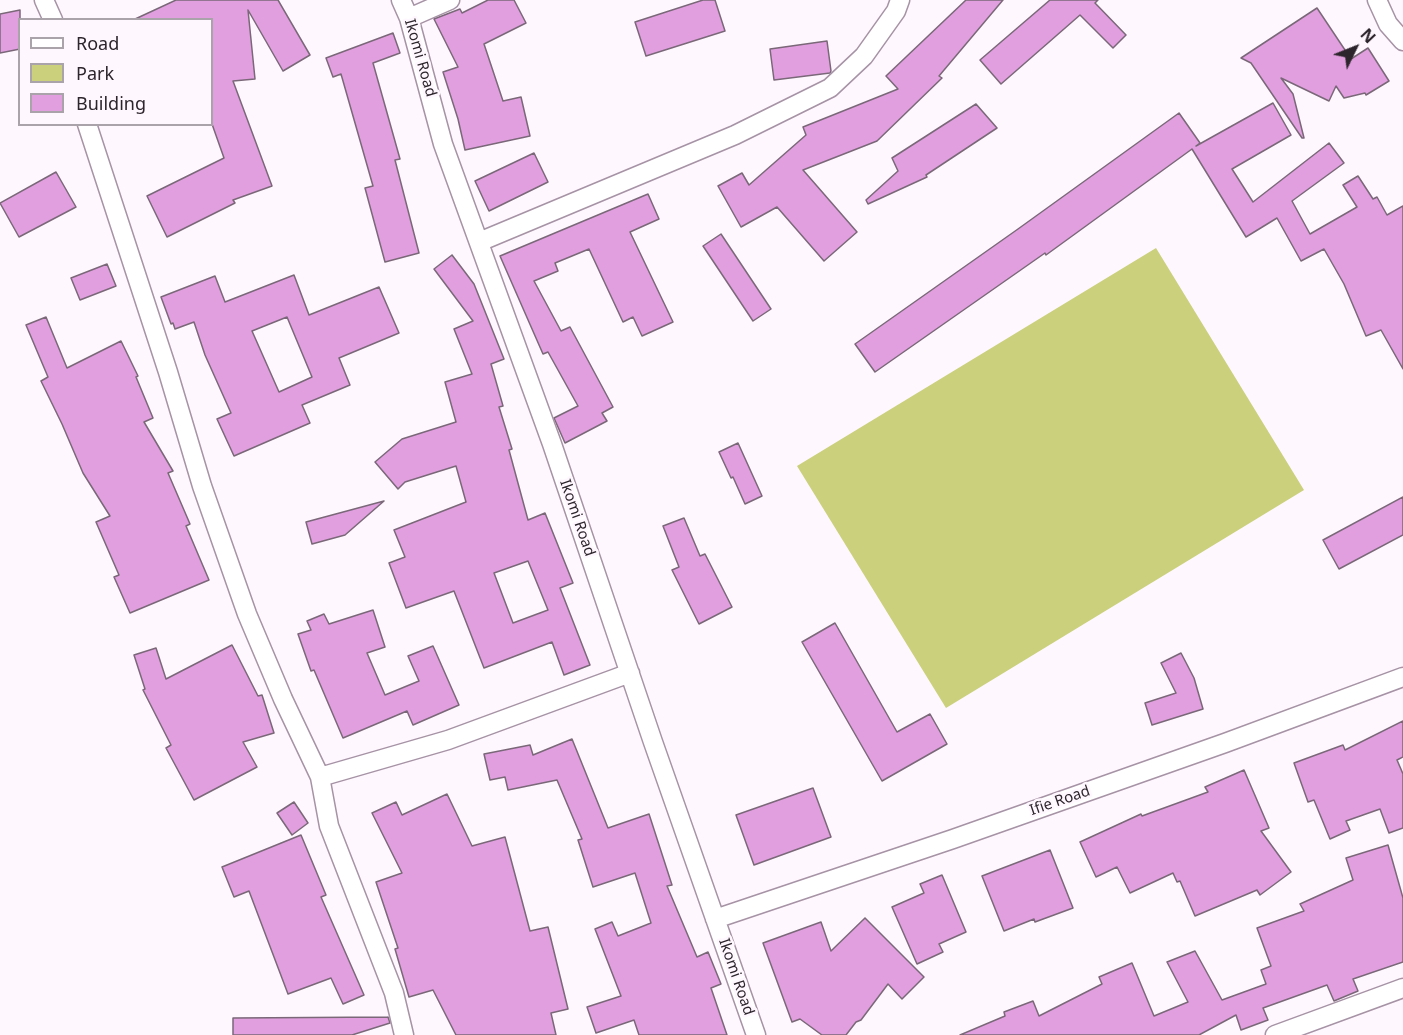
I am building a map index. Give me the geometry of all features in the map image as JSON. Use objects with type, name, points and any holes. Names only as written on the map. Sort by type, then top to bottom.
[{"type":"street","points":[[44,0],[52,18]]},
{"type":"street","name":"Ikomi Road","points":[[401,0],[409,18],[443,144],[552,444],[756,1035]]},
{"type":"street","points":[[409,18],[450,0]]},
{"type":"street","points":[[479,242],[735,135],[830,88],[864,56],[896,11],[900,0]]},
{"type":"street","points":[[1377,0],[1388,24],[1403,41]]},
{"type":"street","points":[[88,126],[168,372],[202,486],[247,614],[320,777],[329,826],[394,993],[404,1035]]},
{"type":"street","points":[[320,777],[448,740],[630,673]]},
{"type":"street","name":"Ifie Road","points":[[715,919],[964,835],[1225,743],[1403,677]]},
{"type":"street","points":[[1275,1035],[1403,988]]},
{"type":"green space","points":[[1156,248],[1304,490],[946,708],[797,466]]},
{"type":"building","points":[[176,0],[278,0],[310,55],[283,71],[248,10],[255,79],[233,81],[272,186],[233,200],[235,203],[167,237],[147,196],[224,158],[213,126],[213,18],[137,18]]},
{"type":"building","points":[[488,0],[514,0],[526,23],[484,44],[503,101],[521,97],[530,136],[465,150],[443,72],[458,67],[434,19],[460,9],[462,13]]},
{"type":"building","points":[[703,0],[715,0],[725,31],[646,56],[635,22]]},
{"type":"building","points":[[966,0],[1003,0],[939,76],[942,78],[877,141],[803,170],[857,232],[824,261],[777,207],[741,227],[718,186],[742,173],[749,185],[806,135],[803,127],[898,89],[886,76]]},
{"type":"building","points":[[1050,0],[1098,0],[1095,3],[1126,35],[1113,48],[1080,15],[1001,84],[980,60]]},
{"type":"building","points":[[1317,8],[1351,59],[1368,48],[1389,81],[1366,95],[1365,93],[1344,98],[1336,86],[1329,101],[1281,78],[1293,94],[1304,138],[1302,138],[1251,63],[1241,58]]},
{"type":"building","points":[[20,10],[18,49],[0,53],[0,14]]},
{"type":"building","points":[[393,33],[400,53],[373,63],[400,159],[395,160],[419,253],[385,262],[365,188],[373,186],[341,74],[333,77],[326,58]]},
{"type":"building","points":[[827,41],[830,73],[774,80],[770,49]]},
{"type":"building","points":[[1273,103],[1291,135],[1232,169],[1253,202],[1329,143],[1344,163],[1292,201],[1310,234],[1357,207],[1343,185],[1358,176],[1373,199],[1377,197],[1387,215],[1403,206],[1403,369],[1381,330],[1366,336],[1344,284],[1324,249],[1301,261],[1277,218],[1246,237],[1192,149],[1046,255],[1045,253],[875,372],[855,344],[1179,113],[1200,143],[1196,146]]},
{"type":"building","points":[[976,104],[997,128],[926,175],[927,177],[868,204],[866,200],[898,171],[892,158]]},
{"type":"building","points":[[534,153],[548,182],[489,211],[475,181]]},
{"type":"building","points":[[56,172],[76,207],[19,237],[0,203]]},
{"type":"building","points":[[648,194],[659,219],[630,232],[673,322],[642,336],[633,317],[623,322],[589,249],[555,263],[558,271],[534,281],[561,331],[570,327],[613,407],[602,413],[607,421],[565,443],[554,418],[578,406],[548,352],[543,354],[500,256]]},
{"type":"building","points":[[721,234],[771,309],[753,321],[703,246]]},
{"type":"building","points":[[452,255],[474,284],[504,359],[491,364],[503,406],[499,407],[512,449],[509,450],[528,520],[545,513],[573,583],[560,588],[590,665],[564,675],[552,642],[484,668],[454,591],[406,608],[389,563],[405,557],[394,530],[466,502],[456,466],[405,482],[398,489],[375,462],[402,439],[456,422],[445,382],[472,374],[454,329],[473,321],[434,269]],"holes":[[[528,561],[548,610],[513,623],[494,573]]]},
{"type":"building","points":[[107,264],[116,286],[80,300],[71,278]]},
{"type":"building","points":[[294,275],[309,315],[379,287],[399,333],[339,358],[350,385],[302,405],[310,423],[234,456],[217,419],[231,413],[205,355],[194,322],[175,329],[161,297],[215,276],[225,302]],"holes":[[[287,317],[312,377],[279,392],[252,331]]]},
{"type":"building","points":[[46,317],[67,368],[121,341],[138,376],[136,377],[153,418],[144,422],[173,471],[168,473],[190,524],[186,526],[209,580],[130,613],[114,577],[119,575],[96,522],[110,516],[83,473],[41,381],[48,377],[26,325]]},
{"type":"building","points":[[738,443],[762,496],[745,504],[719,452]]},
{"type":"building","points":[[1403,497],[1403,535],[1339,569],[1323,540]]},
{"type":"building","points":[[384,501],[345,535],[312,544],[306,522]]},
{"type":"building","points":[[684,518],[700,556],[705,554],[732,607],[699,624],[672,570],[679,567],[663,526]]},
{"type":"building","points":[[373,610],[385,647],[367,653],[385,695],[419,681],[408,656],[433,646],[459,705],[413,725],[407,711],[343,738],[314,670],[311,671],[298,634],[311,630],[307,621],[324,614],[329,624]]},
{"type":"building","points":[[835,623],[897,732],[930,714],[947,744],[882,781],[802,642]]},
{"type":"building","points":[[232,645],[258,696],[262,695],[274,733],[243,742],[257,767],[194,800],[166,748],[171,745],[143,690],[145,689],[134,655],[156,648],[166,679]]},
{"type":"building","points":[[1181,653],[1194,678],[1203,709],[1152,725],[1145,703],[1176,693],[1161,663]]},
{"type":"building","points":[[1403,721],[1403,757],[1397,760],[1403,774],[1403,828],[1389,833],[1380,809],[1346,821],[1350,830],[1330,839],[1314,800],[1308,802],[1294,763],[1343,745],[1345,750]]},
{"type":"building","points":[[572,739],[608,828],[649,814],[672,885],[667,886],[697,957],[708,952],[721,984],[711,988],[727,1035],[639,1035],[634,1020],[596,1033],[587,1007],[621,996],[595,929],[612,922],[618,936],[651,923],[635,873],[593,887],[578,840],[582,839],[557,780],[508,790],[505,777],[490,780],[484,754],[530,745],[533,755]]},
{"type":"building","points":[[1244,770],[1269,828],[1261,831],[1291,872],[1260,895],[1257,890],[1195,916],[1180,881],[1177,882],[1173,873],[1130,893],[1117,867],[1096,877],[1080,842],[1141,814],[1142,816],[1208,792],[1205,787]]},
{"type":"building","points":[[813,788],[831,837],[754,865],[736,815]]},
{"type":"building","points":[[447,794],[472,846],[505,837],[530,931],[548,927],[568,1009],[551,1013],[556,1035],[456,1035],[433,990],[409,997],[395,949],[398,948],[376,882],[402,873],[372,813],[396,802],[402,815]]},
{"type":"building","points":[[294,802],[308,823],[292,835],[277,813]]},
{"type":"building","points":[[301,835],[326,895],[321,897],[364,995],[343,1004],[331,978],[288,994],[249,891],[234,897],[222,867]]},
{"type":"building","points":[[1388,845],[1403,898],[1403,962],[1353,979],[1358,991],[1334,1001],[1327,985],[1263,1008],[1268,1020],[1241,1030],[1236,1015],[1199,1035],[960,1035],[1005,1016],[1004,1012],[1033,1001],[1039,1016],[1102,984],[1099,977],[1132,963],[1154,1016],[1188,1002],[1167,962],[1195,951],[1222,1000],[1266,984],[1261,970],[1271,966],[1257,928],[1304,911],[1300,904],[1353,880],[1346,858]]},
{"type":"building","points":[[1050,850],[1073,908],[1035,922],[1034,919],[1004,931],[982,876]]},
{"type":"building","points":[[942,875],[966,932],[939,944],[943,952],[917,964],[892,907],[924,893],[920,884]]},
{"type":"building","points":[[865,918],[924,977],[902,999],[888,984],[861,1020],[856,1022],[846,1035],[822,1035],[800,1019],[792,1022],[763,943],[821,922],[831,951]]},
{"type":"building","points":[[388,1017],[390,1023],[352,1035],[233,1035],[233,1018]]}]
